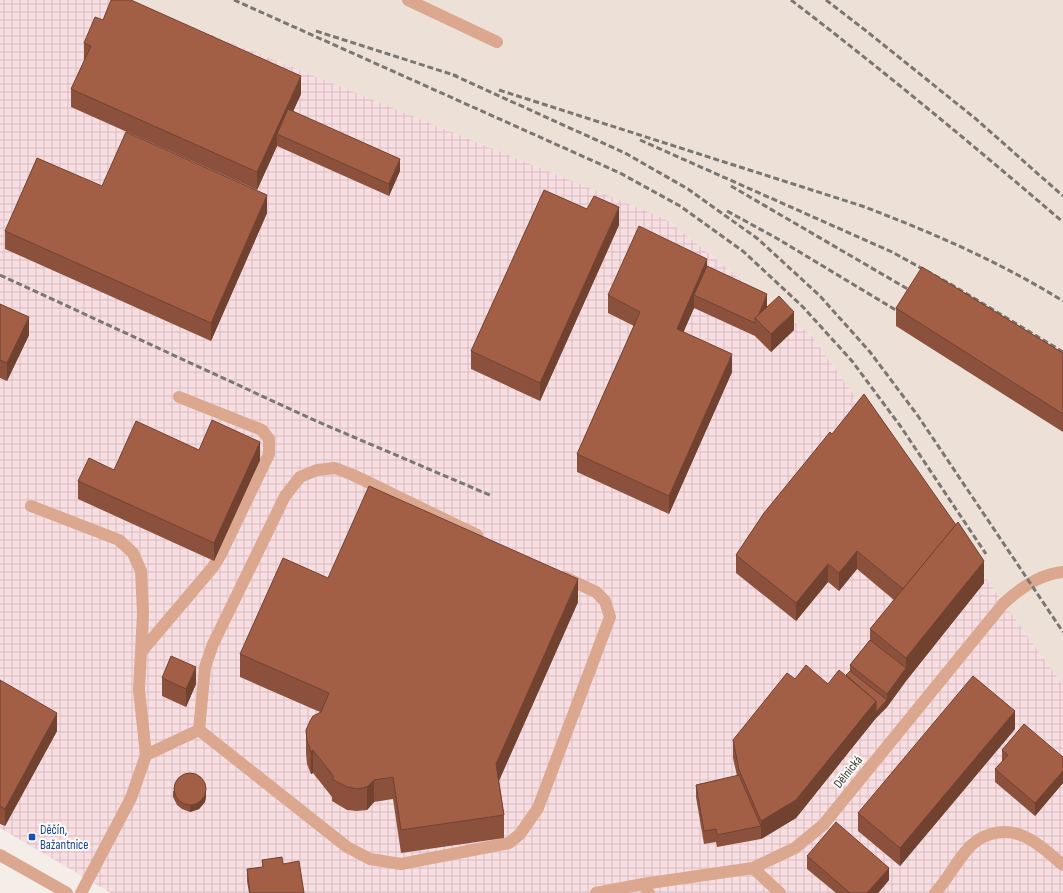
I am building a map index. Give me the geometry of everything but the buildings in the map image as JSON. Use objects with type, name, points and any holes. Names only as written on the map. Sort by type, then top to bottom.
[{"type":"street","points":[[408,0],[497,42]]},
{"type":"street","points":[[141,652],[213,567],[221,554],[269,454],[269,439],[262,430],[179,397]]},
{"type":"street","points":[[199,730],[205,667],[214,644],[285,496],[300,477],[317,470],[335,468],[353,475],[490,541]]},
{"type":"street","points":[[31,506],[119,540],[133,553],[141,571],[143,613],[139,690],[146,755],[131,798],[81,893]]},
{"type":"street","points":[[199,730],[347,846],[370,858],[401,864],[509,843],[520,834],[538,808],[610,617],[605,601],[596,592],[554,572]]},
{"type":"street","name":"Dělnická","points":[[596,893],[646,889],[753,868],[795,848],[823,825],[1003,604],[1013,594],[1030,583],[1043,577],[1063,572]]},
{"type":"street","points":[[146,755],[199,730]]},
{"type":"street","points":[[939,892],[965,851],[974,842],[990,834],[1008,832],[1023,836],[1038,844],[1063,865]]},
{"type":"street","points":[[0,855],[67,893]]},
{"type":"street","points":[[753,868],[780,893]]},
{"type":"shaded area","points":[[0,0],[127,0],[666,219],[811,335],[1063,685],[1063,893],[111,893],[0,828]]},
{"type":"shaded area","points":[[127,0],[1063,0],[1063,685],[811,335],[666,219]]},
{"type":"railway","points":[[234,0],[620,173],[680,206],[744,252],[803,307],[852,361],[901,427],[986,554]]},
{"type":"railway","points":[[791,0],[928,109],[1063,222]]},
{"type":"railway","points":[[826,0],[976,119],[1063,196]]},
{"type":"railway","points":[[316,31],[457,76]]},
{"type":"railway","points":[[453,75],[625,153],[688,189],[758,239],[820,296],[870,352],[918,416],[1063,632]]},
{"type":"railway","points":[[499,90],[862,206],[914,226],[965,249],[1015,273],[1063,301]]},
{"type":"railway","points":[[640,140],[892,252],[952,285],[1063,352]]},
{"type":"railway","points":[[731,186],[918,295]]},
{"type":"railway","points":[[727,211],[778,239],[904,315]]},
{"type":"railway","points":[[0,275],[316,421],[492,496]]},
{"type":"place","name":"Děčín, Bažantnice","points":[[32,837]]}]
